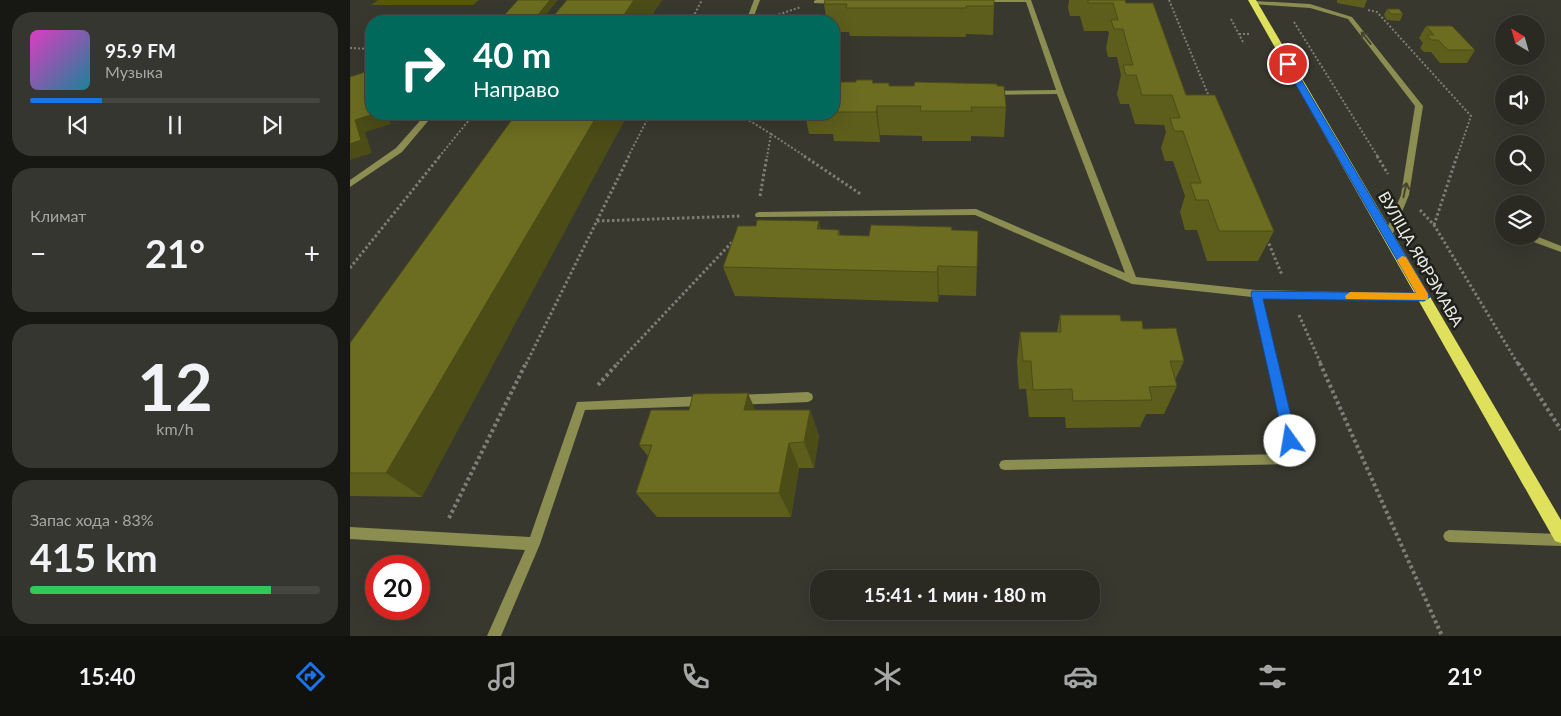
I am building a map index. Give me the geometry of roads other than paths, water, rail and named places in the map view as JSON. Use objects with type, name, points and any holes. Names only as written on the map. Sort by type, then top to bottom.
[{"type":"main road","name":"ВУЛІЦА ЯФРЭМАВА","points":[[1253,1],[1561,535]]},
{"type":"lane","points":[[751,15],[757,0]]},
{"type":"lane","points":[[970,0],[1028,0],[1060,92],[1132,280]]},
{"type":"lane","points":[[1253,1],[1282,2],[1324,8],[1350,18],[1419,106],[1405,195],[1388,236]]},
{"type":"lane","points":[[816,2],[845,2]]},
{"type":"lane","points":[[982,93],[1060,92]]},
{"type":"lane","points":[[350,184],[399,150],[425,120]]},
{"type":"lane","points":[[758,215],[976,212],[1132,280],[1290,296],[1424,297]]},
{"type":"lane","points":[[1545,243],[1561,249]]},
{"type":"lane","points":[[1005,465],[1295,459],[1256,294]]},
{"type":"lane","points":[[494,636],[534,544],[580,405],[808,397]]},
{"type":"lane","points":[[350,533],[534,544]]},
{"type":"lane","points":[[1449,536],[1561,540]]}]
